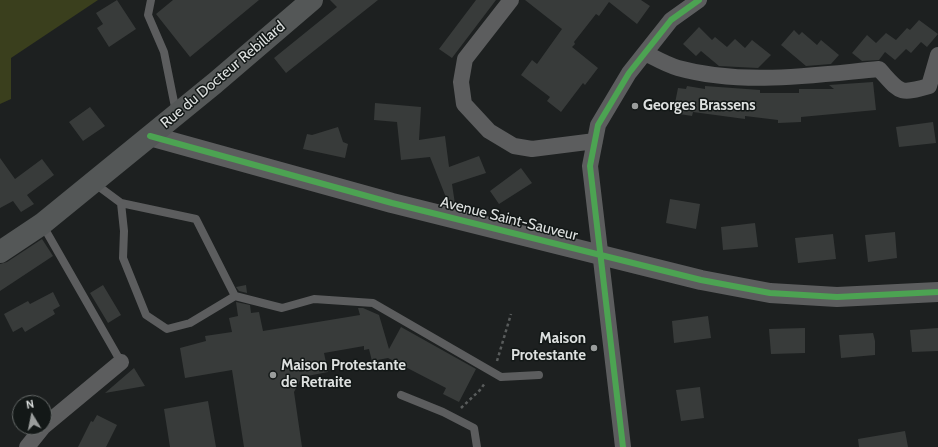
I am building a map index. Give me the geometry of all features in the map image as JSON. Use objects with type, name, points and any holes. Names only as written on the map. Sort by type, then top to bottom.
[{"type":"main road","name":"Rue du Docteur Rebillard","points":[[0,252],[42,224],[177,114],[312,0]]},
{"type":"street","points":[[511,0],[465,59],[461,82],[464,104],[489,131],[514,146],[532,149],[595,141]]},
{"type":"street","points":[[623,447],[590,166],[598,125],[629,73],[671,20],[699,0]]},
{"type":"street","points":[[645,53],[678,68],[726,76],[787,78],[879,69],[896,88],[908,92],[934,88],[938,55]]},
{"type":"street","name":"Avenue Saint-Sauveur","points":[[150,136],[392,203],[701,280],[770,293],[837,297],[938,292]]},
{"type":"street","points":[[52,419],[121,362]]},
{"type":"street","points":[[27,447],[36,435]]},
{"type":"lane","points":[[151,0],[148,15],[164,52],[177,114]]},
{"type":"lane","points":[[93,182],[121,204],[196,219],[235,296]]},
{"type":"lane","points":[[121,204],[124,231],[123,258],[146,316],[167,329],[190,323],[235,296],[282,308],[314,299],[373,302],[501,377],[539,375]]},
{"type":"lane","points":[[42,224],[121,362]]},
{"type":"lane","points":[[401,395],[443,412],[474,428],[477,447]]},
{"type":"green space","points":[[0,0],[98,0],[11,58],[11,99],[0,104]]},
{"type":"building","points":[[117,0],[136,29],[109,47],[97,28],[103,24],[96,13]]},
{"type":"building","points":[[173,0],[259,0],[190,57],[156,14]]},
{"type":"building","points":[[330,0],[378,0],[286,73],[274,58],[337,7]]},
{"type":"building","points":[[476,0],[496,0],[452,58],[439,49]]},
{"type":"building","points":[[525,0],[641,0],[650,6],[637,24],[609,2],[599,16],[596,14],[574,42],[575,44],[572,47],[598,68],[585,85],[583,83],[561,112],[547,101],[550,97],[521,75],[532,60],[537,64],[562,29]]},
{"type":"building","points":[[919,20],[938,34],[927,47],[921,42],[911,53],[906,49],[895,60],[885,52],[879,60],[862,61],[852,53],[867,35],[876,43],[886,33],[896,40],[907,28],[910,30]]},
{"type":"building","points":[[699,27],[712,40],[715,37],[727,47],[735,39],[745,48],[752,40],[771,55],[758,68],[719,66],[701,51],[696,56],[683,44]]},
{"type":"building","points":[[794,30],[799,35],[802,32],[817,45],[821,40],[839,55],[831,64],[806,66],[781,45]]},
{"type":"building","points":[[873,82],[876,110],[801,117],[801,122],[778,123],[778,120],[745,116],[745,119],[693,112],[692,116],[673,113],[678,88],[686,89],[687,86],[705,89],[705,86],[760,90],[760,93],[799,93],[799,89],[834,89],[829,85]]},
{"type":"building","points":[[375,103],[421,107],[419,140],[445,136],[449,167],[479,156],[486,173],[452,184],[455,204],[449,205],[430,157],[401,160],[397,122],[374,120]]},
{"type":"building","points":[[90,107],[105,126],[83,141],[69,122]]},
{"type":"building","points":[[933,122],[936,143],[899,147],[896,127]]},
{"type":"building","points":[[338,127],[343,142],[348,144],[345,158],[303,149],[307,134],[312,135]]},
{"type":"building","points":[[0,158],[15,179],[42,159],[54,175],[27,195],[34,204],[21,212],[13,201],[0,208]]},
{"type":"building","points":[[521,168],[532,183],[499,204],[490,191]]},
{"type":"building","points":[[670,199],[700,204],[696,229],[666,223]]},
{"type":"building","points":[[755,223],[758,247],[723,250],[721,227]]},
{"type":"building","points":[[895,232],[897,258],[868,262],[865,235]]},
{"type":"building","points":[[833,234],[836,259],[798,263],[795,238]]},
{"type":"building","points":[[42,239],[53,256],[0,291],[0,264],[7,262]]},
{"type":"building","points":[[103,285],[121,315],[108,323],[90,293]]},
{"type":"building","points":[[246,285],[247,293],[239,291],[236,287]]},
{"type":"building","points":[[53,292],[60,306],[53,310],[55,314],[25,332],[22,327],[13,332],[4,314],[28,301],[30,304]]},
{"type":"building","name":"Maison Protestante de Retraite","points":[[236,302],[250,305],[251,313],[259,312],[263,331],[360,315],[358,308],[363,308],[379,315],[389,349],[401,327],[476,369],[459,402],[443,394],[446,388],[388,358],[372,361],[369,349],[364,350],[364,346],[324,353],[328,372],[302,377],[294,392],[302,447],[244,447],[232,370],[185,378],[180,348],[206,341],[205,336],[232,332],[229,318],[238,316]]},
{"type":"building","points":[[708,316],[711,338],[674,343],[672,321]]},
{"type":"building","points":[[805,328],[805,353],[771,354],[769,329]]},
{"type":"building","points":[[938,328],[938,351],[912,352],[910,330]]},
{"type":"building","points":[[873,333],[875,341],[875,355],[841,358],[839,335]]},
{"type":"building","points":[[134,368],[145,386],[105,393]]},
{"type":"building","points":[[700,387],[704,418],[681,421],[676,390]]},
{"type":"building","points":[[208,401],[216,447],[170,447],[164,409]]},
{"type":"building","points":[[97,415],[117,425],[106,447],[78,447],[91,421],[93,422]]},
{"type":"building","points":[[905,431],[908,447],[859,447],[858,439]]},
{"type":"cycle path","points":[[623,447],[590,166],[598,125],[629,73],[671,20],[699,0]]},
{"type":"cycle path","points":[[150,136],[392,203],[701,280],[770,293],[837,297],[938,292]]},
{"type":"place","name":"Georges Brassens","points":[[635,106]]},
{"type":"place","name":"Maison Protestante","points":[[594,348]]},
{"type":"place","name":"Maison Protestante de Retraite","points":[[273,375]]}]
